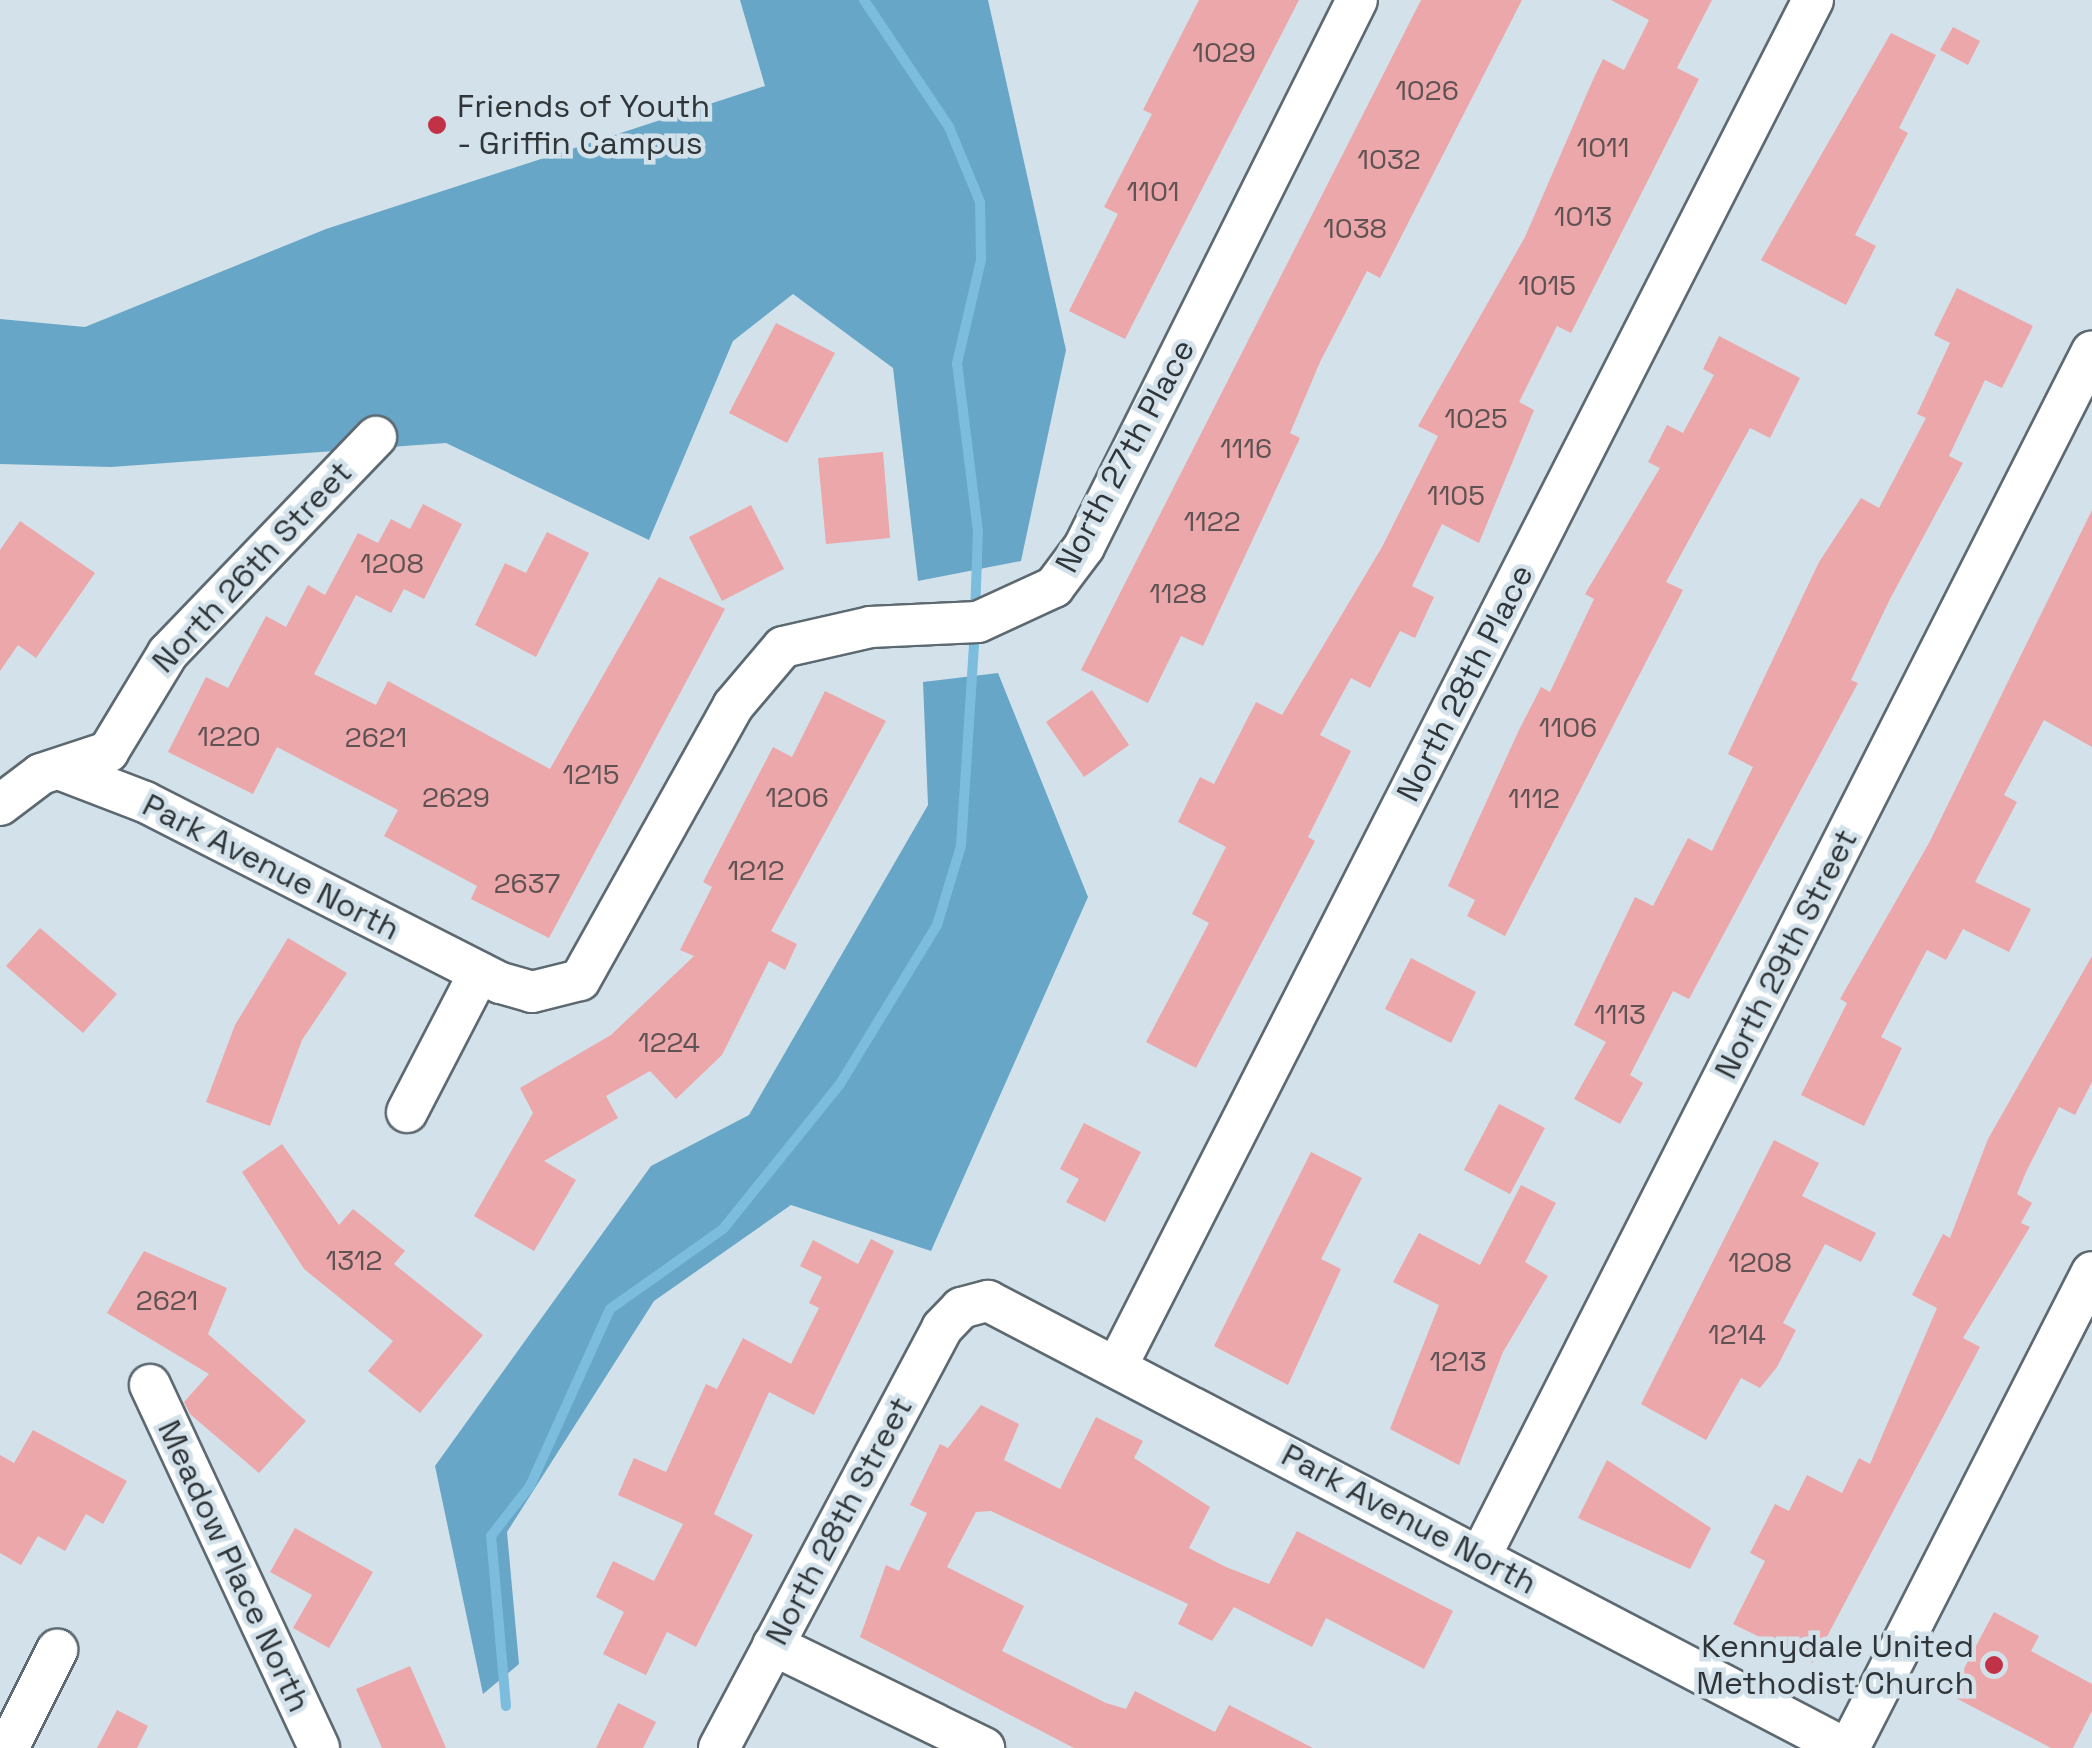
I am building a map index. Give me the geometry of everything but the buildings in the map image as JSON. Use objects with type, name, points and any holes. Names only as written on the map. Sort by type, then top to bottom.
[{"type":"street","name":"North 27th Place","points":[[479,973],[532,992],[580,980],[762,664],[812,637],[978,622],[1030,605],[1084,547],[1357,0]]},
{"type":"street","name":"North 28th Place","points":[[1117,1366],[1813,0]]},
{"type":"street","name":"North 29th Street","points":[[1480,1557],[2092,351]]},
{"type":"street","name":"North 26th Street","points":[[0,805],[60,769],[108,752],[168,653],[376,436]]},
{"type":"street","name":"Park Avenue North","points":[[60,769],[145,802],[479,973]]},
{"type":"street","points":[[407,1112],[479,973]]},
{"type":"street","points":[[1847,1748],[2092,1272]]},
{"type":"street","name":"Park Avenue North","points":[[971,1303],[1003,1304],[1847,1748]]},
{"type":"street","name":"North 28th Street","points":[[719,1748],[942,1328],[971,1303]]},
{"type":"street","name":"Meadow Place North","points":[[150,1385],[319,1748]]},
{"type":"street","points":[[773,1645],[984,1748]]},
{"type":"street","points":[[8,1748],[57,1650]]},
{"type":"shaded area","points":[[740,0],[988,0],[1066,350],[1021,561],[918,581],[893,368],[793,294],[733,341],[649,540],[446,443],[111,467],[0,464],[0,319],[85,327],[326,229],[765,86]]},
{"type":"shaded area","points":[[998,673],[1088,897],[931,1251],[791,1205],[654,1301],[507,1532],[519,1664],[483,1694],[435,1466],[651,1166],[749,1115],[928,805],[923,682]]},
{"type":"waterway","points":[[864,0],[949,127],[980,202],[981,260],[957,363],[978,532],[975,613]]},
{"type":"waterway","points":[[506,1706],[491,1536],[530,1486],[610,1309],[723,1229],[840,1084],[937,925],[961,846],[975,630]]},
{"type":"place","name":"Friends of Youth - Griffin Campus","points":[[437,125]]},
{"type":"place","name":"Kennydale United Methodist Church","points":[[1994,1665]]}]
